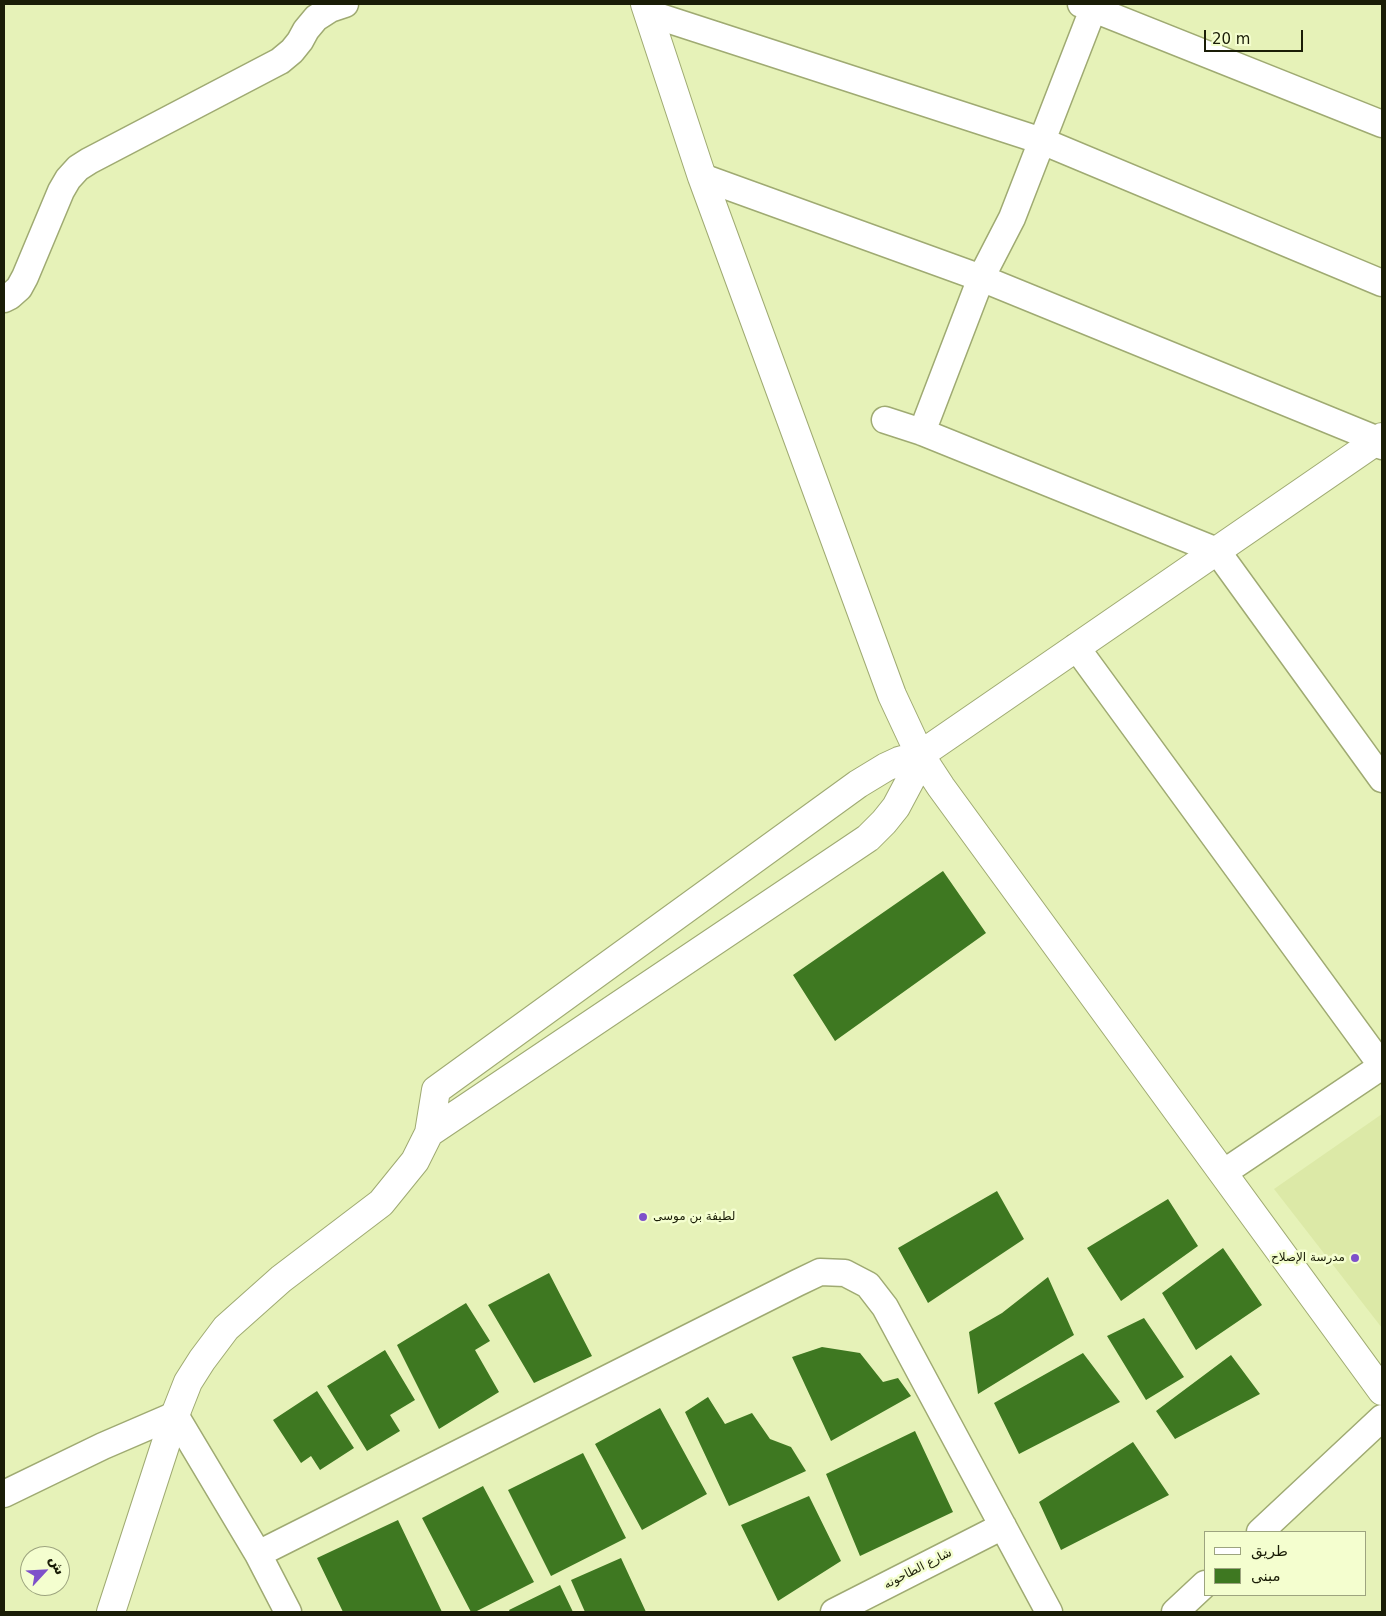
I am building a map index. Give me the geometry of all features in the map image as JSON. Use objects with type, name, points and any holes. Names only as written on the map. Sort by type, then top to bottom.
[{"type":"street","points":[[4,299],[19,288],[62,191],[68,179],[78,168],[280,61],[292,51],[316,18],[345,4]]},
{"type":"street","points":[[922,432],[981,278],[1012,218],[1042,141],[1090,5],[1382,124]]},
{"type":"street","points":[[646,8],[1042,141],[1382,283]]},
{"type":"street","points":[[646,8],[702,177],[904,725],[941,788],[1382,1391]]},
{"type":"street","points":[[702,177],[981,278],[1381,441]]},
{"type":"street","points":[[885,420],[922,432],[1217,550],[1382,779]]},
{"type":"street","points":[[111,1612],[175,1415],[188,1382],[226,1328],[281,1279],[381,1203],[415,1162],[429,1133],[436,1090],[858,784],[893,764],[920,755],[1217,550],[1381,441]]},
{"type":"street","points":[[1076,647],[1382,1066],[1223,1173]]},
{"type":"street","points":[[429,1133],[868,838],[896,807],[913,776],[920,755]]},
{"type":"street","points":[[258,1554],[796,1283],[820,1272],[845,1273],[868,1284],[885,1307],[1049,1612]]},
{"type":"street","points":[[4,1494],[103,1446],[175,1415]]},
{"type":"street","points":[[175,1415],[258,1554],[288,1612]]},
{"type":"street","points":[[1261,1531],[1382,1418]]},
{"type":"street","name":"شارع الطاحونه","points":[[834,1612],[1003,1526]]},
{"type":"street","points":[[1175,1612],[1204,1585]]},
{"type":"shaded area","name":"مدرسة الإصلاح","points":[[1382,1114],[1382,1328],[1274,1189]]},
{"type":"building","points":[[943,871],[986,933],[835,1041],[793,975]]},
{"type":"building","points":[[997,1191],[1024,1239],[928,1303],[898,1248]]},
{"type":"building","points":[[1168,1199],[1198,1246],[1121,1301],[1087,1248]]},
{"type":"building","points":[[1223,1248],[1262,1305],[1196,1350],[1162,1293]]},
{"type":"building","points":[[549,1273],[592,1356],[534,1383],[488,1305]]},
{"type":"building","points":[[1048,1277],[1074,1335],[978,1394],[969,1332],[1002,1313]]},
{"type":"building","points":[[466,1303],[490,1341],[475,1350],[499,1392],[439,1429],[397,1345]]},
{"type":"building","points":[[1144,1318],[1184,1377],[1146,1400],[1107,1336]]},
{"type":"building","points":[[822,1347],[860,1353],[883,1382],[898,1378],[911,1396],[831,1441],[792,1357]]},
{"type":"building","points":[[385,1350],[415,1400],[390,1415],[400,1431],[367,1451],[327,1386]]},
{"type":"building","points":[[1083,1353],[1120,1402],[1019,1454],[994,1403]]},
{"type":"building","points":[[1231,1355],[1260,1394],[1175,1439],[1156,1411]]},
{"type":"building","points":[[317,1391],[354,1448],[320,1470],[311,1456],[301,1463],[273,1420]]},
{"type":"building","points":[[708,1397],[725,1424],[752,1413],[770,1439],[791,1447],[806,1471],[729,1506],[685,1412]]},
{"type":"building","points":[[660,1408],[707,1494],[642,1530],[595,1444]]},
{"type":"building","points":[[915,1431],[953,1512],[860,1556],[826,1474]]},
{"type":"building","points":[[1133,1442],[1169,1495],[1061,1550],[1039,1502]]},
{"type":"building","points":[[583,1453],[626,1538],[551,1576],[508,1490]]},
{"type":"building","points":[[483,1486],[534,1582],[475,1612],[471,1612],[422,1518]]},
{"type":"building","points":[[809,1496],[841,1561],[778,1601],[741,1525]]},
{"type":"building","points":[[398,1520],[442,1612],[343,1612],[317,1558]]},
{"type":"building","points":[[621,1558],[646,1612],[585,1612],[571,1580]]},
{"type":"building","points":[[560,1585],[573,1612],[510,1612],[509,1610]]},
{"type":"place","name":"لطيفة بن موسى","points":[[643,1217]]},
{"type":"place","name":"مدرسة الإصلاح","points":[[1355,1258]]}]
